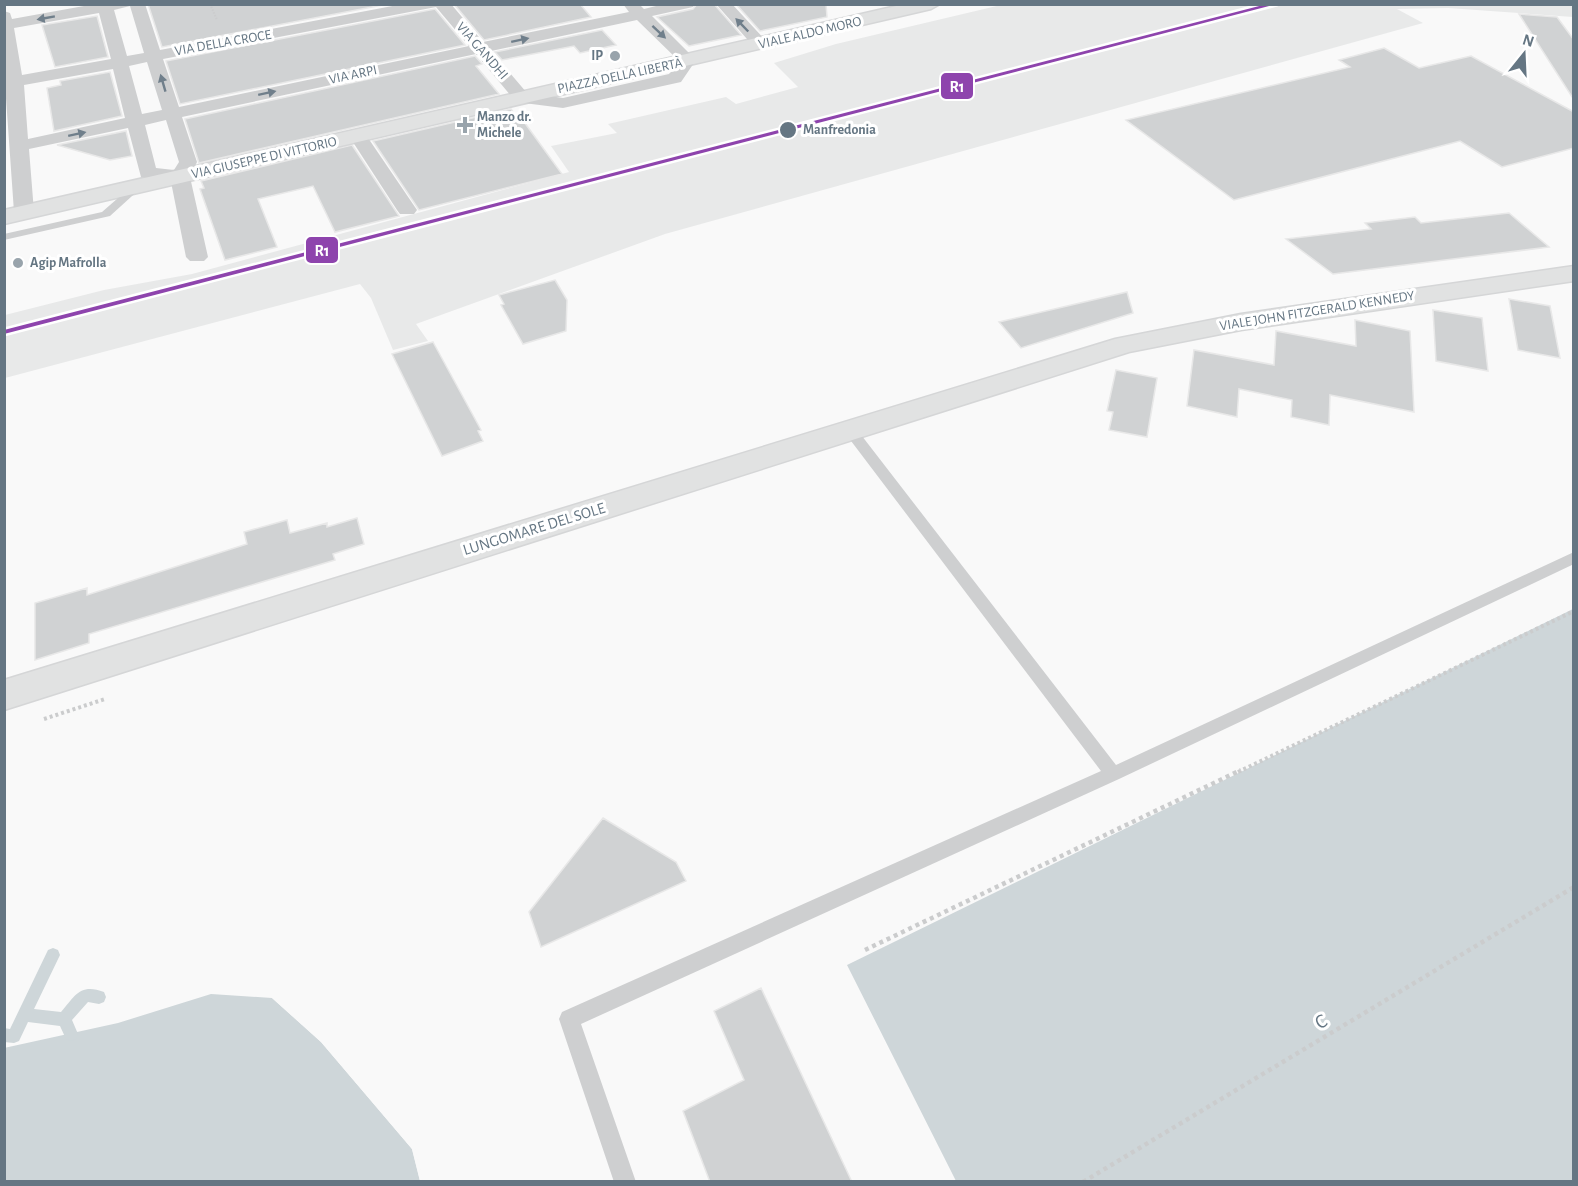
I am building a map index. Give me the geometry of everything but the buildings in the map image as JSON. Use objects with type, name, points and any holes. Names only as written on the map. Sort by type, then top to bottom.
[{"type":"street","points":[[14,215],[20,146],[11,106],[15,81],[5,21],[124,4]]},
{"type":"street","points":[[137,4],[188,162],[180,177],[197,257]]},
{"type":"street","name":"VIA DELLA CROCE","points":[[15,81],[431,4]]},
{"type":"street","name":"VIA GANDHI","points":[[442,4],[522,98]]},
{"type":"street","name":"VIA ARPI","points":[[20,146],[479,48],[635,9],[687,4]]},
{"type":"street","points":[[723,4],[761,45]]},
{"type":"street","name":"VIALE ALDO MORO","points":[[688,60],[931,4]]},
{"type":"street","points":[[106,8],[148,173],[180,177]]},
{"type":"street","points":[[635,9],[688,60]]},
{"type":"street","name":"PIAZZA DELLA LIBERTÀ","points":[[522,98],[688,60]]},
{"type":"street","name":"VIA GIUSEPPE DI VITTORIO","points":[[14,215],[522,98]]},
{"type":"street","points":[[358,136],[407,210]]},
{"type":"street","name":"VIALE JOHN FITZGERALD KENNEDY","points":[[1063,363],[1155,337],[1574,273]]},
{"type":"street","name":"LUNGOMARE DEL SOLE","points":[[4,694],[1063,363]]},
{"type":"lane","points":[[4,237],[106,214],[137,187]]},
{"type":"lane","points":[[850,430],[1113,774]]},
{"type":"lane","points":[[625,1182],[569,1019],[1113,774],[1574,557]]},
{"type":"path","points":[[865,950],[1574,611]]},
{"type":"path","name":"C","points":[[1083,1182],[1574,888]]},
{"type":"shaded area","points":[[1563,4],[1573,6],[1573,17],[1448,8],[1397,9],[1423,23],[665,234],[416,324],[428,341],[393,350],[371,298],[360,284],[5,378],[5,315],[104,290],[192,274],[569,172],[551,146],[617,133],[608,124],[726,97],[736,104],[798,87],[774,63],[836,44],[1001,5]]},
{"type":"shaded area","points":[[1573,609],[1573,1181],[956,1181],[847,965]]},
{"type":"shaded area","points":[[211,994],[272,998],[321,1042],[412,1149],[420,1181],[5,1181],[4,1048],[118,1023]]},
{"type":"pier","points":[[274,996],[324,1040],[415,1147],[423,1182],[420,1181],[412,1149],[321,1042],[272,998]]},
{"type":"waterway","points":[[24,1015],[53,955]]},
{"type":"waterway","points":[[64,1019],[85,995],[99,997]]},
{"type":"waterway","points":[[4,1035],[14,1036],[24,1015]]},
{"type":"waterway","points":[[24,1015],[64,1019]]},
{"type":"waterway","points":[[64,1019],[71,1034]]},
{"type":"railway","points":[[769,135],[1275,4]]},
{"type":"transit line","name":"R1","points":[[4,332],[1275,4]]},
{"type":"place","name":"IP","points":[[615,56]]},
{"type":"place","name":"Manzo dr. Michele","points":[[465,125]]},
{"type":"place","name":"Manfredonia","points":[[788,130]]},
{"type":"place","name":"Agip Mafrolla","points":[[18,263]]}]
